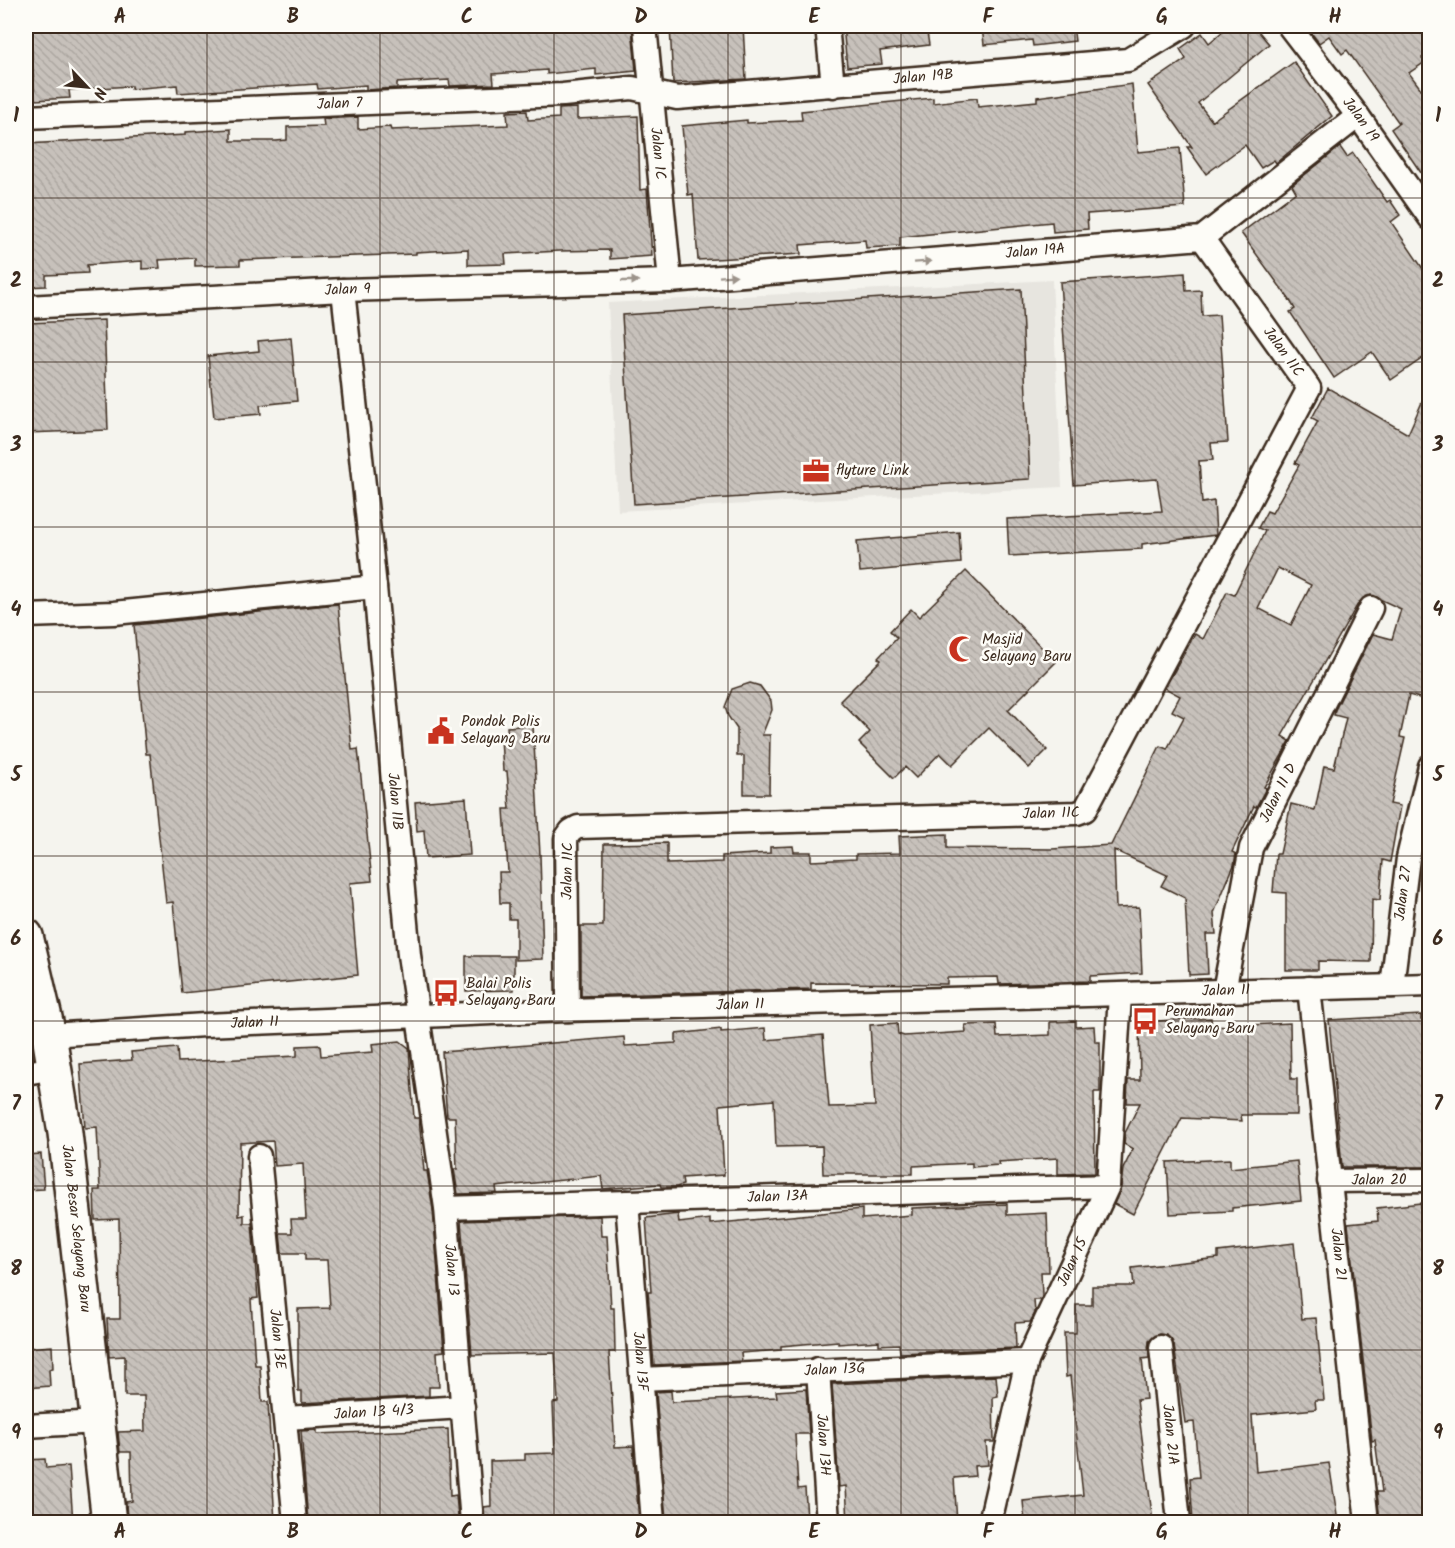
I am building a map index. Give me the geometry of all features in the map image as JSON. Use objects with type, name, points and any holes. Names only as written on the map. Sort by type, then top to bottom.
[{"type":"street","name":"Jalan 1C","points":[[645,26],[670,281]]},
{"type":"street","points":[[827,26],[833,86]]},
{"type":"street","name":"Jalan 19B","points":[[653,93],[677,98],[1128,60],[1184,26]]},
{"type":"street","name":"Jalan 19","points":[[1289,26],[1358,116],[1430,218]]},
{"type":"street","name":"Jalan 7","points":[[26,117],[563,95],[632,88],[653,93]]},
{"type":"street","points":[[1202,238],[1358,116]]},
{"type":"street","name":"Jalan 19A","points":[[670,281],[1202,238]]},
{"type":"street","name":"Jalan 11C","points":[[568,1010],[566,838],[578,827],[1077,813],[1085,810],[1309,388],[1202,238]]},
{"type":"street","name":"Jalan 9","points":[[26,308],[343,290],[590,281],[670,281]]},
{"type":"street","name":"Jalan 11B","points":[[343,290],[417,1016]]},
{"type":"street","points":[[26,616],[114,613],[375,587]]},
{"type":"street","name":"Jalan 11 D","points":[[1224,991],[1251,848],[1371,608]]},
{"type":"street","name":"Jalan 27","points":[[1392,986],[1408,858],[1430,766]]},
{"type":"street","name":"Jalan Besar Selayang Baru","points":[[26,936],[49,1035],[40,1070],[65,1132],[109,1522]]},
{"type":"street","name":"Jalan 11","points":[[49,1035],[205,1025],[568,1010],[1430,986]]},
{"type":"street","name":"Jalan 21","points":[[1309,988],[1367,1522]]},
{"type":"street","name":"Jalan 15","points":[[990,1522],[1027,1361],[1108,1186],[1120,995]]},
{"type":"street","name":"Jalan 13","points":[[417,1016],[447,1208],[472,1522]]},
{"type":"street","name":"Jalan 13E","points":[[259,1156],[295,1522]]},
{"type":"street","name":"Jalan 20","points":[[1329,1181],[1430,1180]]},
{"type":"street","name":"Jalan 13A","points":[[447,1208],[1108,1186]]},
{"type":"street","name":"Jalan 13F","points":[[627,1202],[653,1522]]},
{"type":"street","name":"Jalan 21A","points":[[1161,1347],[1179,1522]]},
{"type":"street","name":"Jalan 13G","points":[[641,1379],[1027,1361]]},
{"type":"street","name":"Jalan 13H","points":[[818,1369],[828,1522]]},
{"type":"street","name":"Jalan 13 4/3","points":[[286,1418],[463,1407]]},
{"type":"street","points":[[26,1426],[98,1422]]},
{"type":"shaded area","points":[[1052,280],[1062,487],[618,511],[608,303]]},
{"type":"building","points":[[30,26],[147,26],[147,30],[209,26],[632,26],[636,71],[596,75],[596,69],[547,74],[547,70],[493,74],[494,84],[450,86],[449,80],[397,83],[397,88],[366,90],[366,85],[318,89],[317,84],[178,93],[177,85],[131,89],[131,86],[69,90],[70,98],[35,100]]},
{"type":"building","points":[[670,26],[743,26],[746,79],[673,83]]},
{"type":"building","points":[[843,26],[926,26],[929,45],[880,51],[882,64],[847,67]]},
{"type":"building","points":[[982,26],[1073,26],[1075,41],[1033,46],[1032,40],[984,45]]},
{"type":"building","points":[[1229,26],[1254,26],[1269,44],[1198,103],[1212,121],[1294,62],[1332,116],[1276,163],[1274,160],[1261,168],[1245,145],[1206,174],[1187,147],[1192,147],[1148,85],[1186,59],[1180,49],[1202,33],[1209,43]]},
{"type":"building","points":[[1306,26],[1421,26],[1430,38],[1430,53],[1422,58],[1425,62],[1409,73],[1430,101],[1430,186],[1391,129],[1399,123],[1347,50],[1342,54],[1329,36],[1319,43]]},
{"type":"building","points":[[1132,84],[1138,152],[1180,148],[1185,207],[1087,214],[1088,229],[1053,232],[1052,222],[900,237],[900,246],[866,248],[865,240],[800,245],[801,254],[698,260],[693,194],[688,195],[682,126],[747,120],[747,123],[802,120],[801,111],[933,98],[933,103],[977,98],[978,107],[1037,101],[1037,97]]},
{"type":"building","points":[[577,108],[577,119],[638,116],[640,190],[647,189],[652,256],[610,259],[610,250],[560,251],[505,254],[506,264],[468,265],[468,249],[416,252],[416,254],[240,260],[240,265],[195,266],[195,258],[159,260],[160,268],[142,269],[142,261],[87,265],[88,273],[46,275],[46,286],[26,287],[26,144],[185,135],[185,132],[231,129],[231,141],[276,141],[287,140],[287,127],[324,126],[323,119],[358,117],[358,129],[390,127],[391,130],[508,125],[507,112],[527,111],[528,120],[559,118],[559,109]]},
{"type":"building","points":[[1340,147],[1347,157],[1353,153],[1387,202],[1390,200],[1400,215],[1391,222],[1430,279],[1430,353],[1391,380],[1372,352],[1334,378],[1290,312],[1295,309],[1289,299],[1241,233],[1296,192],[1292,185]]},
{"type":"building","points":[[1185,273],[1186,291],[1201,290],[1202,316],[1219,315],[1228,442],[1211,443],[1213,460],[1199,461],[1202,503],[1214,501],[1216,535],[1142,544],[1142,549],[1009,556],[1007,519],[1162,511],[1157,479],[1074,485],[1060,282]]},
{"type":"building","points":[[1021,289],[1030,479],[634,504],[622,315]]},
{"type":"building","points":[[104,320],[108,430],[26,433],[26,323]]},
{"type":"building","points":[[291,338],[297,401],[260,405],[261,414],[214,418],[208,356],[259,351],[258,341]]},
{"type":"building","points":[[1430,384],[1430,676],[1423,699],[1409,695],[1400,737],[1405,738],[1390,804],[1400,806],[1390,862],[1383,860],[1380,900],[1372,899],[1371,962],[1318,961],[1318,970],[1286,970],[1286,893],[1273,892],[1276,854],[1280,854],[1291,804],[1315,810],[1324,766],[1334,768],[1346,718],[1334,715],[1335,710],[1373,634],[1392,639],[1401,609],[1371,595],[1359,602],[1282,736],[1290,741],[1264,787],[1266,788],[1256,807],[1254,806],[1232,852],[1236,854],[1234,865],[1214,913],[1216,934],[1206,934],[1208,974],[1189,975],[1185,898],[1161,886],[1167,875],[1114,850],[1116,908],[1139,907],[1142,973],[1090,976],[1090,981],[999,984],[998,977],[947,978],[947,984],[811,983],[811,989],[581,996],[581,926],[603,926],[604,844],[667,843],[667,864],[722,862],[722,856],[770,853],[770,847],[793,846],[794,852],[811,852],[811,861],[856,859],[856,854],[900,853],[899,836],[947,834],[947,848],[1052,849],[1111,845],[1160,746],[1167,749],[1184,717],[1172,711],[1180,696],[1165,688],[1195,634],[1203,639],[1227,592],[1234,595],[1265,531],[1258,528],[1267,511],[1272,513],[1299,465],[1295,463],[1318,421],[1312,418],[1328,388],[1408,434]],"holes":[[[1278,568],[1311,585],[1291,625],[1258,608]]]},
{"type":"building","points":[[959,532],[961,563],[860,572],[857,541]]},
{"type":"building","points":[[966,571],[1056,662],[1008,710],[1047,750],[1029,768],[989,728],[952,765],[940,753],[916,778],[905,767],[894,778],[859,743],[870,732],[840,701],[881,660],[878,658],[897,638],[890,631],[911,609],[919,617]]},
{"type":"building","points":[[338,604],[352,750],[358,749],[372,881],[350,883],[358,975],[182,993],[173,902],[166,903],[150,754],[146,754],[134,625]]},
{"type":"building","points":[[750,683],[760,686],[771,701],[772,710],[762,735],[770,735],[769,794],[744,794],[744,756],[737,756],[737,729],[725,707],[732,689]]},
{"type":"building","points":[[533,725],[543,959],[516,960],[516,919],[509,919],[509,903],[500,903],[499,872],[508,872],[504,809],[510,809],[507,771],[503,771],[501,738],[508,738],[507,727]]},
{"type":"building","points":[[466,798],[470,855],[426,858],[424,830],[417,831],[415,802]]},
{"type":"building","points":[[466,956],[514,956],[514,990],[466,991]]},
{"type":"building","points":[[1421,1015],[1421,1020],[1430,1020],[1430,1086],[1425,1086],[1429,1167],[1342,1167],[1329,1020]]},
{"type":"building","points":[[1211,1018],[1212,1027],[1290,1023],[1291,1079],[1297,1079],[1297,1115],[1241,1115],[1242,1121],[1182,1118],[1133,1214],[1114,1204],[1121,1187],[1123,1169],[1133,1149],[1124,1144],[1125,1133],[1140,1103],[1127,1103],[1128,1080],[1140,1080],[1139,1022]]},
{"type":"building","points":[[1076,1021],[1076,1027],[1094,1026],[1095,1042],[1100,1042],[1100,1092],[1094,1092],[1095,1173],[1058,1174],[1058,1158],[998,1162],[999,1165],[972,1167],[972,1163],[913,1166],[913,1174],[823,1174],[822,1146],[776,1147],[774,1100],[720,1105],[724,1175],[682,1178],[683,1185],[676,1187],[661,1187],[660,1184],[603,1189],[601,1176],[496,1187],[497,1193],[458,1194],[454,1169],[457,1169],[455,1117],[447,1117],[442,1052],[624,1037],[625,1046],[676,1043],[676,1034],[721,1029],[721,1032],[765,1028],[766,1040],[823,1035],[829,1107],[875,1106],[870,1025],[897,1023],[898,1034],[904,1036],[966,1032],[965,1025],[996,1024],[997,1037],[1050,1035],[1050,1022]]},
{"type":"building","points":[[400,1041],[409,1048],[414,1118],[419,1118],[424,1171],[427,1171],[433,1210],[444,1351],[437,1352],[439,1387],[429,1387],[429,1396],[302,1403],[302,1391],[298,1391],[298,1309],[330,1308],[327,1260],[305,1260],[305,1253],[282,1253],[280,1233],[292,1233],[291,1219],[306,1219],[303,1164],[275,1166],[273,1141],[240,1143],[239,1216],[244,1215],[244,1223],[252,1223],[258,1298],[251,1299],[255,1365],[260,1365],[262,1402],[268,1402],[275,1522],[127,1522],[126,1502],[132,1501],[131,1452],[120,1452],[118,1432],[145,1431],[144,1396],[125,1396],[125,1356],[109,1357],[107,1319],[120,1319],[119,1219],[95,1220],[94,1190],[100,1190],[97,1127],[85,1128],[80,1064],[132,1060],[131,1052],[177,1048],[178,1062],[297,1056],[297,1046],[320,1045],[321,1056],[373,1052],[372,1044]]},
{"type":"building","points":[[41,1154],[44,1189],[26,1190],[26,1155]]},
{"type":"building","points":[[1230,1159],[1230,1168],[1297,1161],[1301,1201],[1232,1208],[1232,1211],[1170,1214],[1167,1162]]},
{"type":"building","points":[[1421,1203],[1421,1213],[1430,1212],[1430,1522],[1380,1522],[1377,1492],[1382,1492],[1375,1440],[1372,1441],[1348,1224],[1378,1221],[1377,1208]]},
{"type":"building","points":[[1007,1204],[1007,1215],[1047,1213],[1049,1272],[1041,1272],[1042,1296],[1041,1300],[1034,1300],[1035,1313],[1030,1322],[1015,1323],[1016,1348],[900,1353],[899,1344],[879,1345],[879,1341],[838,1344],[838,1341],[781,1346],[781,1350],[741,1353],[742,1361],[654,1365],[648,1292],[651,1292],[646,1218],[678,1214],[679,1223],[710,1219],[710,1224],[862,1209],[862,1219],[912,1215],[912,1208]]},
{"type":"building","points":[[600,1216],[601,1236],[607,1236],[611,1308],[614,1308],[615,1352],[609,1352],[615,1447],[633,1446],[639,1522],[485,1522],[484,1507],[491,1506],[490,1461],[525,1460],[525,1454],[555,1453],[553,1403],[558,1402],[555,1353],[472,1355],[461,1221]]},
{"type":"building","points":[[1294,1243],[1302,1319],[1316,1318],[1324,1400],[1315,1400],[1316,1409],[1252,1415],[1256,1472],[1329,1463],[1338,1522],[1193,1522],[1190,1478],[1199,1477],[1194,1422],[1185,1423],[1174,1345],[1167,1335],[1160,1334],[1149,1341],[1149,1358],[1142,1359],[1146,1399],[1137,1400],[1153,1522],[1025,1522],[1023,1501],[1083,1495],[1070,1376],[1066,1377],[1064,1333],[1076,1333],[1076,1305],[1092,1305],[1092,1286],[1134,1286],[1132,1268],[1218,1258],[1218,1252]]},
{"type":"building","points":[[52,1346],[53,1368],[49,1369],[50,1386],[26,1388],[26,1348]]},
{"type":"building","points":[[996,1376],[998,1396],[993,1397],[994,1442],[986,1442],[988,1465],[974,1466],[975,1476],[954,1478],[957,1522],[848,1522],[846,1486],[839,1487],[832,1384]]},
{"type":"building","points":[[806,1389],[809,1434],[795,1434],[798,1489],[805,1488],[807,1518],[740,1522],[666,1522],[656,1392],[671,1391],[672,1402],[777,1397],[776,1391]]},
{"type":"building","points":[[448,1429],[450,1496],[456,1495],[458,1517],[447,1518],[447,1522],[308,1522],[301,1431],[317,1430],[317,1434]]},
{"type":"building","points":[[45,1459],[46,1468],[69,1466],[73,1522],[26,1522],[26,1460]]},
{"type":"place","name":"flyture Link","points":[[816,471]]},
{"type":"place","name":"Masjid Selayang Baru","points":[[962,649]]},
{"type":"place","name":"Pondok Polis Selayang Baru","points":[[441,731]]},
{"type":"place","name":"Balai Polis Selayang Baru","points":[[446,993]]},
{"type":"place","name":"Perumahan Selayang Baru","points":[[1145,1021]]}]
